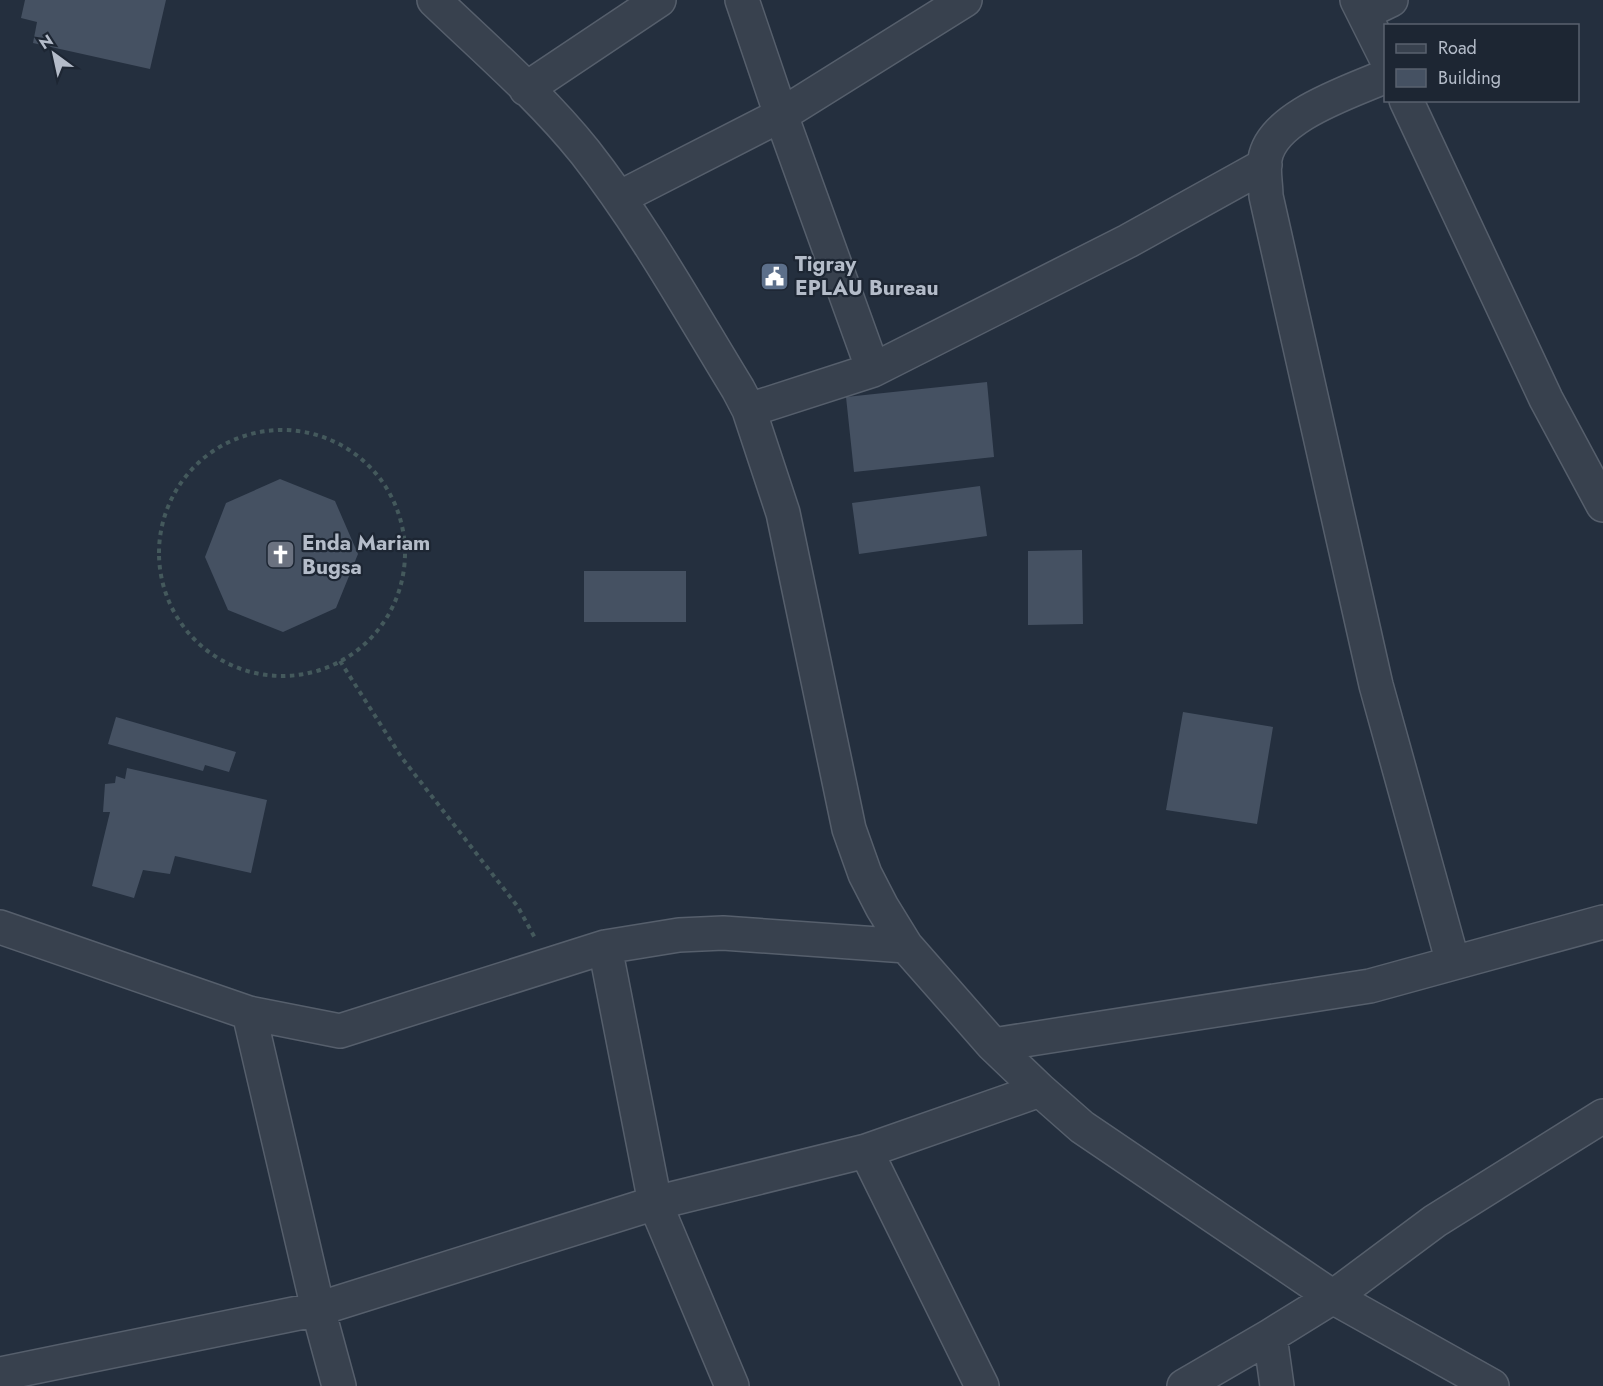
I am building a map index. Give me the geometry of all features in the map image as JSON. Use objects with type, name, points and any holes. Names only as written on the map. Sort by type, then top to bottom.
[{"type":"street","points":[[434,0],[526,89],[583,151],[619,198],[651,247],[738,389],[748,410],[783,513],[849,829],[873,891],[906,946],[993,1045],[1082,1126],[1333,1297],[1491,1386]]},
{"type":"street","points":[[526,89],[659,0]]},
{"type":"street","points":[[742,0],[873,370]]},
{"type":"street","points":[[619,198],[781,115],[965,0]]},
{"type":"street","points":[[1371,4],[1384,51]]},
{"type":"street","points":[[1384,77],[1303,113],[1275,136],[1265,159],[1266,196],[1376,685],[1453,963]]},
{"type":"street","points":[[1407,102],[1546,399],[1603,505]]},
{"type":"street","points":[[748,410],[873,370],[1128,241],[1265,165]]},
{"type":"street","points":[[993,1045],[1370,986],[1603,922]]},
{"type":"street","points":[[0,927],[249,1013],[340,1031],[605,947],[679,935],[723,933],[906,946]]},
{"type":"street","points":[[605,947],[656,1203],[732,1386]]},
{"type":"street","points":[[249,1013],[318,1309],[339,1386]]},
{"type":"street","points":[[0,1374],[318,1309],[656,1203],[866,1151],[1040,1090]]},
{"type":"street","points":[[1184,1386],[1333,1297],[1435,1221],[1603,1116]]},
{"type":"street","points":[[866,1151],[982,1386]]},
{"type":"street","points":[[1270,1336],[1277,1386]]},
{"type":"path","points":[[294,430],[317,435],[339,444],[360,457],[377,474],[390,494],[399,516],[404,540],[404,564],[400,588],[377,630],[360,647],[340,661],[318,671],[294,675],[270,676],[246,671],[224,662],[203,649],[186,632],[173,612],[164,589],[159,566],[159,542],[164,518],[173,496],[186,476],[203,458],[223,445],[246,436],[269,431],[294,430]]},
{"type":"path","points":[[340,661],[402,758],[518,908],[551,964]]},
{"type":"building","points":[[25,0],[166,0],[150,69],[33,43],[37,22],[21,18]]},
{"type":"building","points":[[987,382],[994,457],[854,472],[846,397]]},
{"type":"building","name":"Enda Mariam Bugsa","points":[[280,479],[335,501],[358,554],[336,608],[283,632],[228,610],[205,557],[226,503]]},
{"type":"building","points":[[980,486],[987,536],[859,554],[852,503]]},
{"type":"building","points":[[1082,550],[1083,624],[1028,625],[1028,551]]},
{"type":"building","points":[[584,571],[686,571],[686,622],[584,622]]},
{"type":"building","points":[[1183,712],[1273,727],[1257,824],[1166,810]]},
{"type":"building","points":[[116,717],[236,752],[229,772],[205,765],[203,771],[108,744]]},
{"type":"building","points":[[127,768],[267,800],[251,873],[175,856],[170,874],[143,870],[134,898],[92,886],[110,812],[103,812],[105,784],[115,783],[116,776],[125,779]]},
{"type":"place","name":"Tigray EPLAU Bureau","points":[[774,276]]},
{"type":"place","name":"Enda Mariam Bugsa","points":[[281,555]]}]
